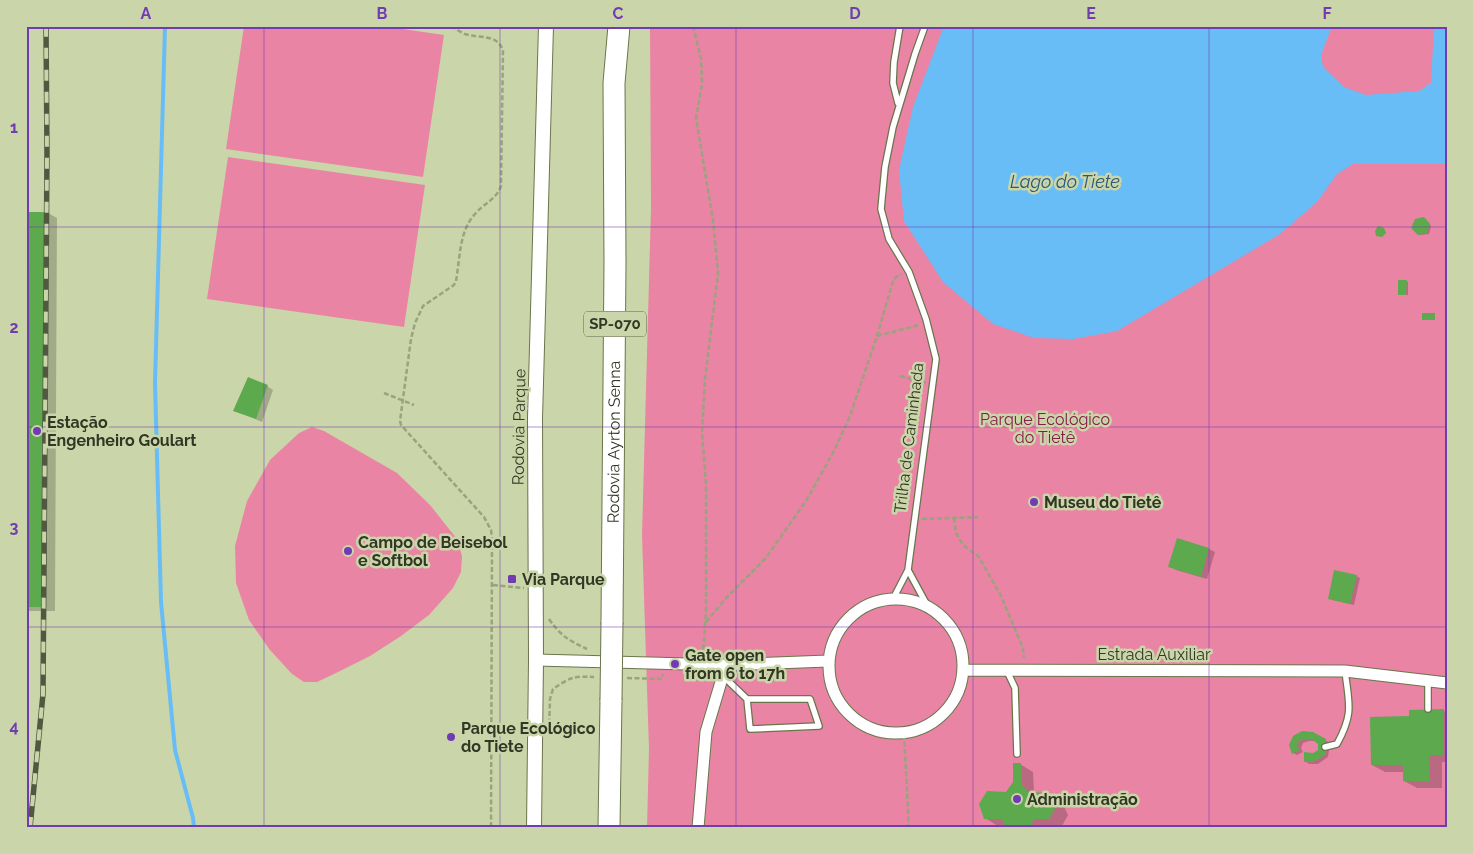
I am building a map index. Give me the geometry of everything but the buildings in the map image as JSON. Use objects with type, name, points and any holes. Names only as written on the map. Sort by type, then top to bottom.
[{"type":"highway","name":"Rodovia Ayrton Senna","points":[[609,828],[616,262],[614,83],[619,26]]},
{"type":"street","name":"Rodovia Parque","points":[[534,828],[536,660],[535,418],[546,26]]},
{"type":"street","points":[[894,597],[927,606],[940,615],[953,631],[961,649],[963,670],[954,700],[933,722],[904,734],[880,732],[858,723],[841,707],[831,685],[828,661],[833,640],[845,622],[862,608],[894,597]]},
{"type":"street","points":[[536,660],[702,664],[724,670],[828,661]]},
{"type":"street","points":[[698,828],[706,732],[724,670]]},
{"type":"street","name":"Estrada Auxiliar","points":[[963,670],[1344,671]]},
{"type":"street","points":[[1344,671],[1447,683]]},
{"type":"lane","points":[[898,104],[893,82],[900,26]]},
{"type":"lane","name":"Trilha de Caminhada","points":[[894,597],[908,570],[936,359],[909,270],[889,239],[881,209],[885,167],[898,104],[926,26]]},
{"type":"lane","points":[[908,570],[927,606]]},
{"type":"lane","points":[[1006,669],[1016,688],[1017,754]]},
{"type":"lane","points":[[724,670],[747,700],[750,729],[819,726],[810,699],[747,700]]},
{"type":"lane","points":[[1325,746],[1337,744],[1346,727],[1350,708],[1344,671]]},
{"type":"lane","points":[[1428,681],[1428,710]]},
{"type":"path","points":[[451,26],[466,34],[496,40],[503,50],[501,186],[498,194],[475,214],[467,226],[462,238],[454,285],[423,306],[415,323],[411,339],[400,421],[401,425],[484,518],[491,530],[493,585],[491,828]]},
{"type":"path","points":[[693,26],[701,58],[702,84],[696,118],[713,220],[718,273],[705,379],[702,433],[706,484],[705,624],[702,664]]},
{"type":"path","points":[[27,600],[28,228]]},
{"type":"path","points":[[26,259],[28,264]]},
{"type":"path","points":[[705,624],[728,596],[765,559],[806,502],[834,451],[850,416],[893,281],[896,277],[909,270]]},
{"type":"path","points":[[877,336],[926,323]]},
{"type":"path","points":[[900,376],[933,385]]},
{"type":"path","points":[[384,393],[414,405]]},
{"type":"path","points":[[916,519],[978,516]]},
{"type":"path","points":[[954,518],[956,533],[964,545],[979,557],[1001,596],[1022,648],[1026,670]]},
{"type":"path","points":[[493,585],[536,589]]},
{"type":"path","points":[[536,618],[548,617],[568,641],[594,652]]},
{"type":"path","points":[[626,678],[662,678],[664,663]]},
{"type":"path","points":[[548,738],[550,700],[553,690],[578,676],[598,677]]},
{"type":"path","points":[[904,734],[909,828]]},
{"type":"green space","points":[[244,26],[382,26],[444,35],[423,177],[226,149]]},
{"type":"green space","name":"Parque Ecológico do Tietê","points":[[650,26],[1447,26],[1447,828],[647,828],[649,749],[642,535],[651,208]]},
{"type":"green space","points":[[228,157],[425,185],[404,327],[207,299]]},
{"type":"green space","name":"Campo de Beisebol e Softbol","points":[[312,427],[324,431],[397,473],[430,505],[457,539],[462,556],[461,572],[453,588],[429,615],[370,656],[317,682],[304,682],[292,674],[270,650],[249,620],[236,583],[235,546],[247,501],[270,460],[299,433]]},
{"type":"water","name":"Lago do Tiete","points":[[944,26],[1332,26],[1321,55],[1323,67],[1344,87],[1366,95],[1419,91],[1431,83],[1434,26],[1447,26],[1447,164],[1353,164],[1337,174],[1317,202],[1280,234],[1117,331],[1073,339],[1034,338],[993,324],[943,282],[904,221],[899,170],[913,107]]},
{"type":"waterway","points":[[165,26],[155,383],[161,602],[175,750],[194,828]]},
{"type":"railway","points":[[30,828],[43,694],[47,154],[46,26]]},
{"type":"place","name":"Estação Engenheiro Goulart","points":[[37,431]]},
{"type":"place","name":"Museu do Tietê","points":[[1034,502]]},
{"type":"place","name":"Campo de Beisebol e Softbol","points":[[348,551]]},
{"type":"place","name":"Via Parque","points":[[512,579]]},
{"type":"place","name":"Gate open from 6 to 17h","points":[[675,664]]},
{"type":"place","name":"Parque Ecológico do Tiete","points":[[451,737]]},
{"type":"place","name":"Administração","points":[[1017,799]]}]
